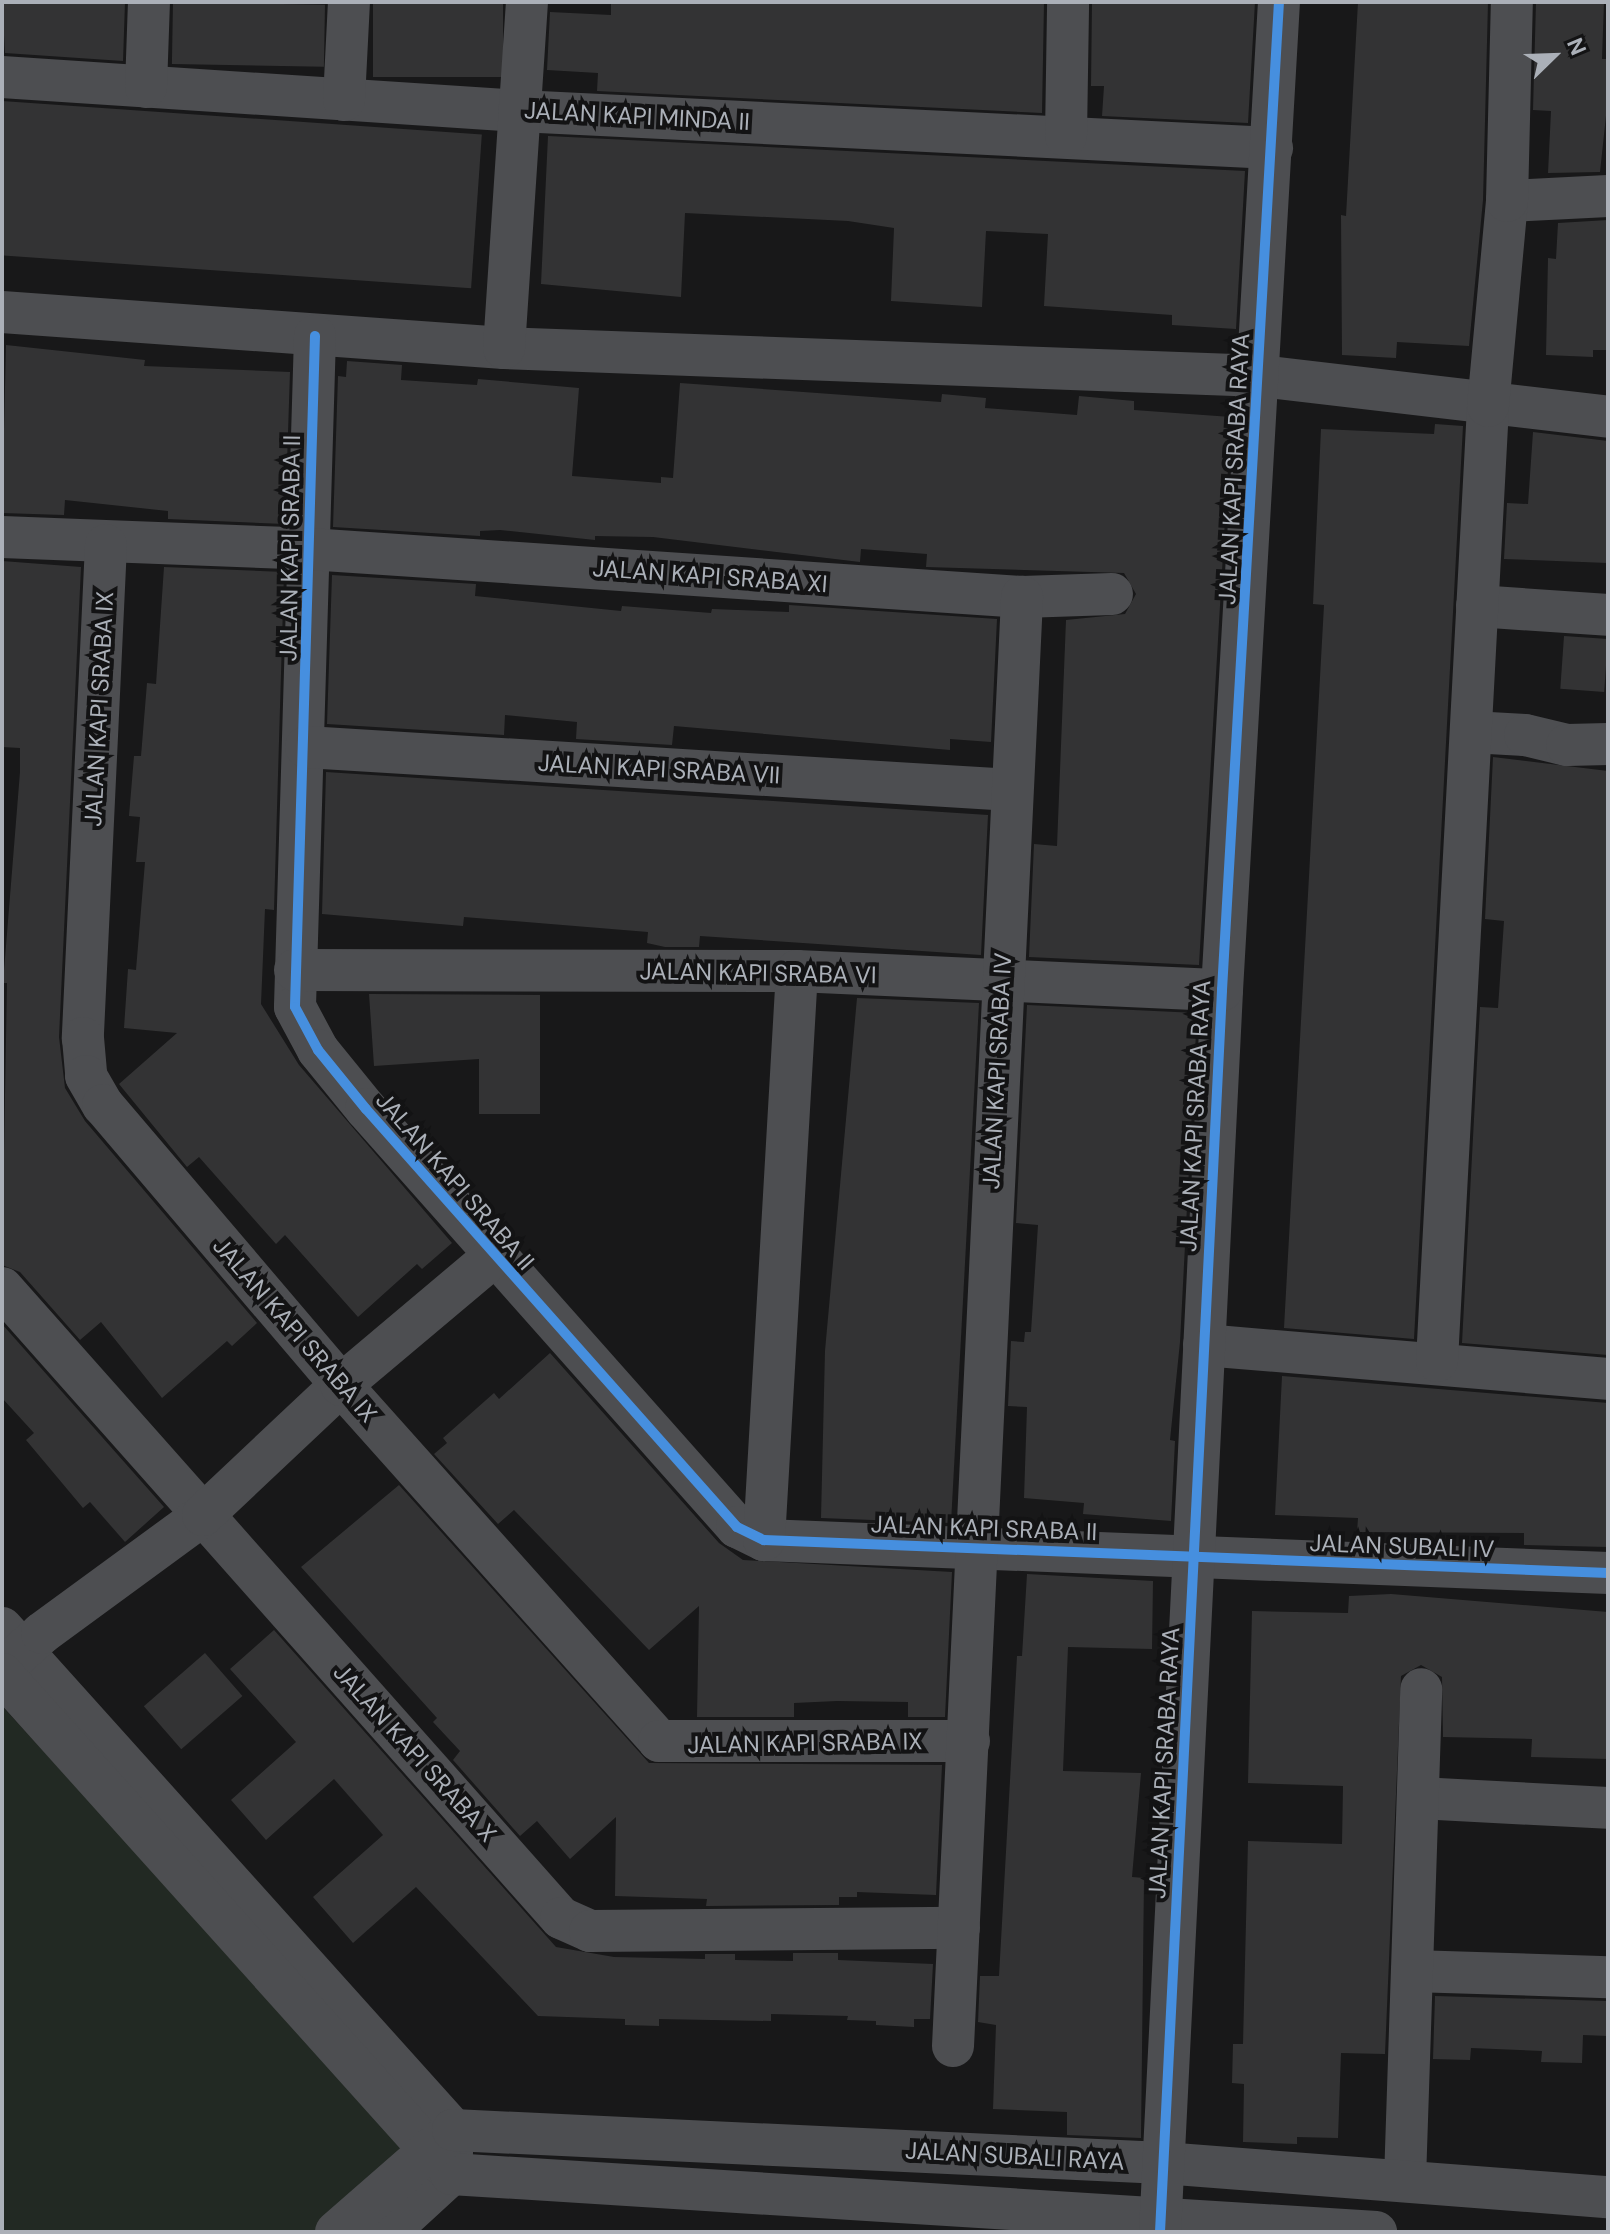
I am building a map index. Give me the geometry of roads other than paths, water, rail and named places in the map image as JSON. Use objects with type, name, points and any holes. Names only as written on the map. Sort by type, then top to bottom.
[{"type":"street","points":[[146,87],[149,2]]},
{"type":"street","points":[[344,100],[349,2]]},
{"type":"street","points":[[504,348],[527,2]]},
{"type":"street","points":[[1066,136],[1068,2]]},
{"type":"street","name":"JALAN KAPI SRABA RAYA","points":[[1160,2225],[1222,990],[1261,376],[1279,2]]},
{"type":"street","points":[[1437,1361],[1488,406],[1507,201],[1512,2]]},
{"type":"street","name":"JALAN KAPI MINDA II","points":[[2,77],[519,111],[1272,148]]},
{"type":"street","points":[[1507,201],[1608,196]]},
{"type":"street","points":[[2,312],[504,348],[1261,376],[1488,406],[1608,417]]},
{"type":"street","name":"JALAN KAPI SRABA II","points":[[315,336],[306,747],[295,1007],[318,1050],[493,1257],[737,1527],[764,1540],[975,1545],[1195,1559]]},
{"type":"street","points":[[2,537],[106,545],[309,549]]},
{"type":"street","name":"JALAN KAPI SRABA IX","points":[[106,545],[86,1076],[103,1105],[341,1385],[659,1741],[969,1741]]},
{"type":"street","name":"JALAN KAPI SRABA XI","points":[[309,549],[1022,597],[1112,594]]},
{"type":"street","name":"JALAN KAPI SRABA IV","points":[[975,1545],[1022,597]]},
{"type":"street","points":[[1477,606],[1608,615]]},
{"type":"street","points":[[1471,732],[1525,735],[1567,745],[1608,744]]},
{"type":"street","name":"JALAN KAPI SRABA VII","points":[[306,747],[1012,790]]},
{"type":"street","name":"JALAN KAPI SRABA VI","points":[[295,970],[797,971],[1222,990]]},
{"type":"street","points":[[764,1540],[797,971]]},
{"type":"street","points":[[493,1257],[341,1385],[203,1515],[7,1656],[444,2151],[1160,2225],[1376,2232]]},
{"type":"street","name":"JALAN KAPI SRABA X","points":[[2,1288],[561,1918],[578,1929],[959,1928]]},
{"type":"street","points":[[1204,1345],[1437,1361],[1608,1379]]},
{"type":"street","points":[[953,2046],[969,1741],[975,1545]]},
{"type":"street","name":"JALAN SUBALI IV","points":[[1195,1559],[1608,1573]]},
{"type":"street","points":[[1405,2180],[1421,1689]]},
{"type":"street","points":[[1419,1798],[1608,1808]]},
{"type":"street","points":[[1412,1971],[1608,1977]]},
{"type":"street","points":[[336,2232],[444,2151]]},
{"type":"street","points":[[388,2232],[444,2151]]},
{"type":"street","name":"JALAN SUBALI RAYA","points":[[444,2151],[1163,2163],[1608,2197]]}]
